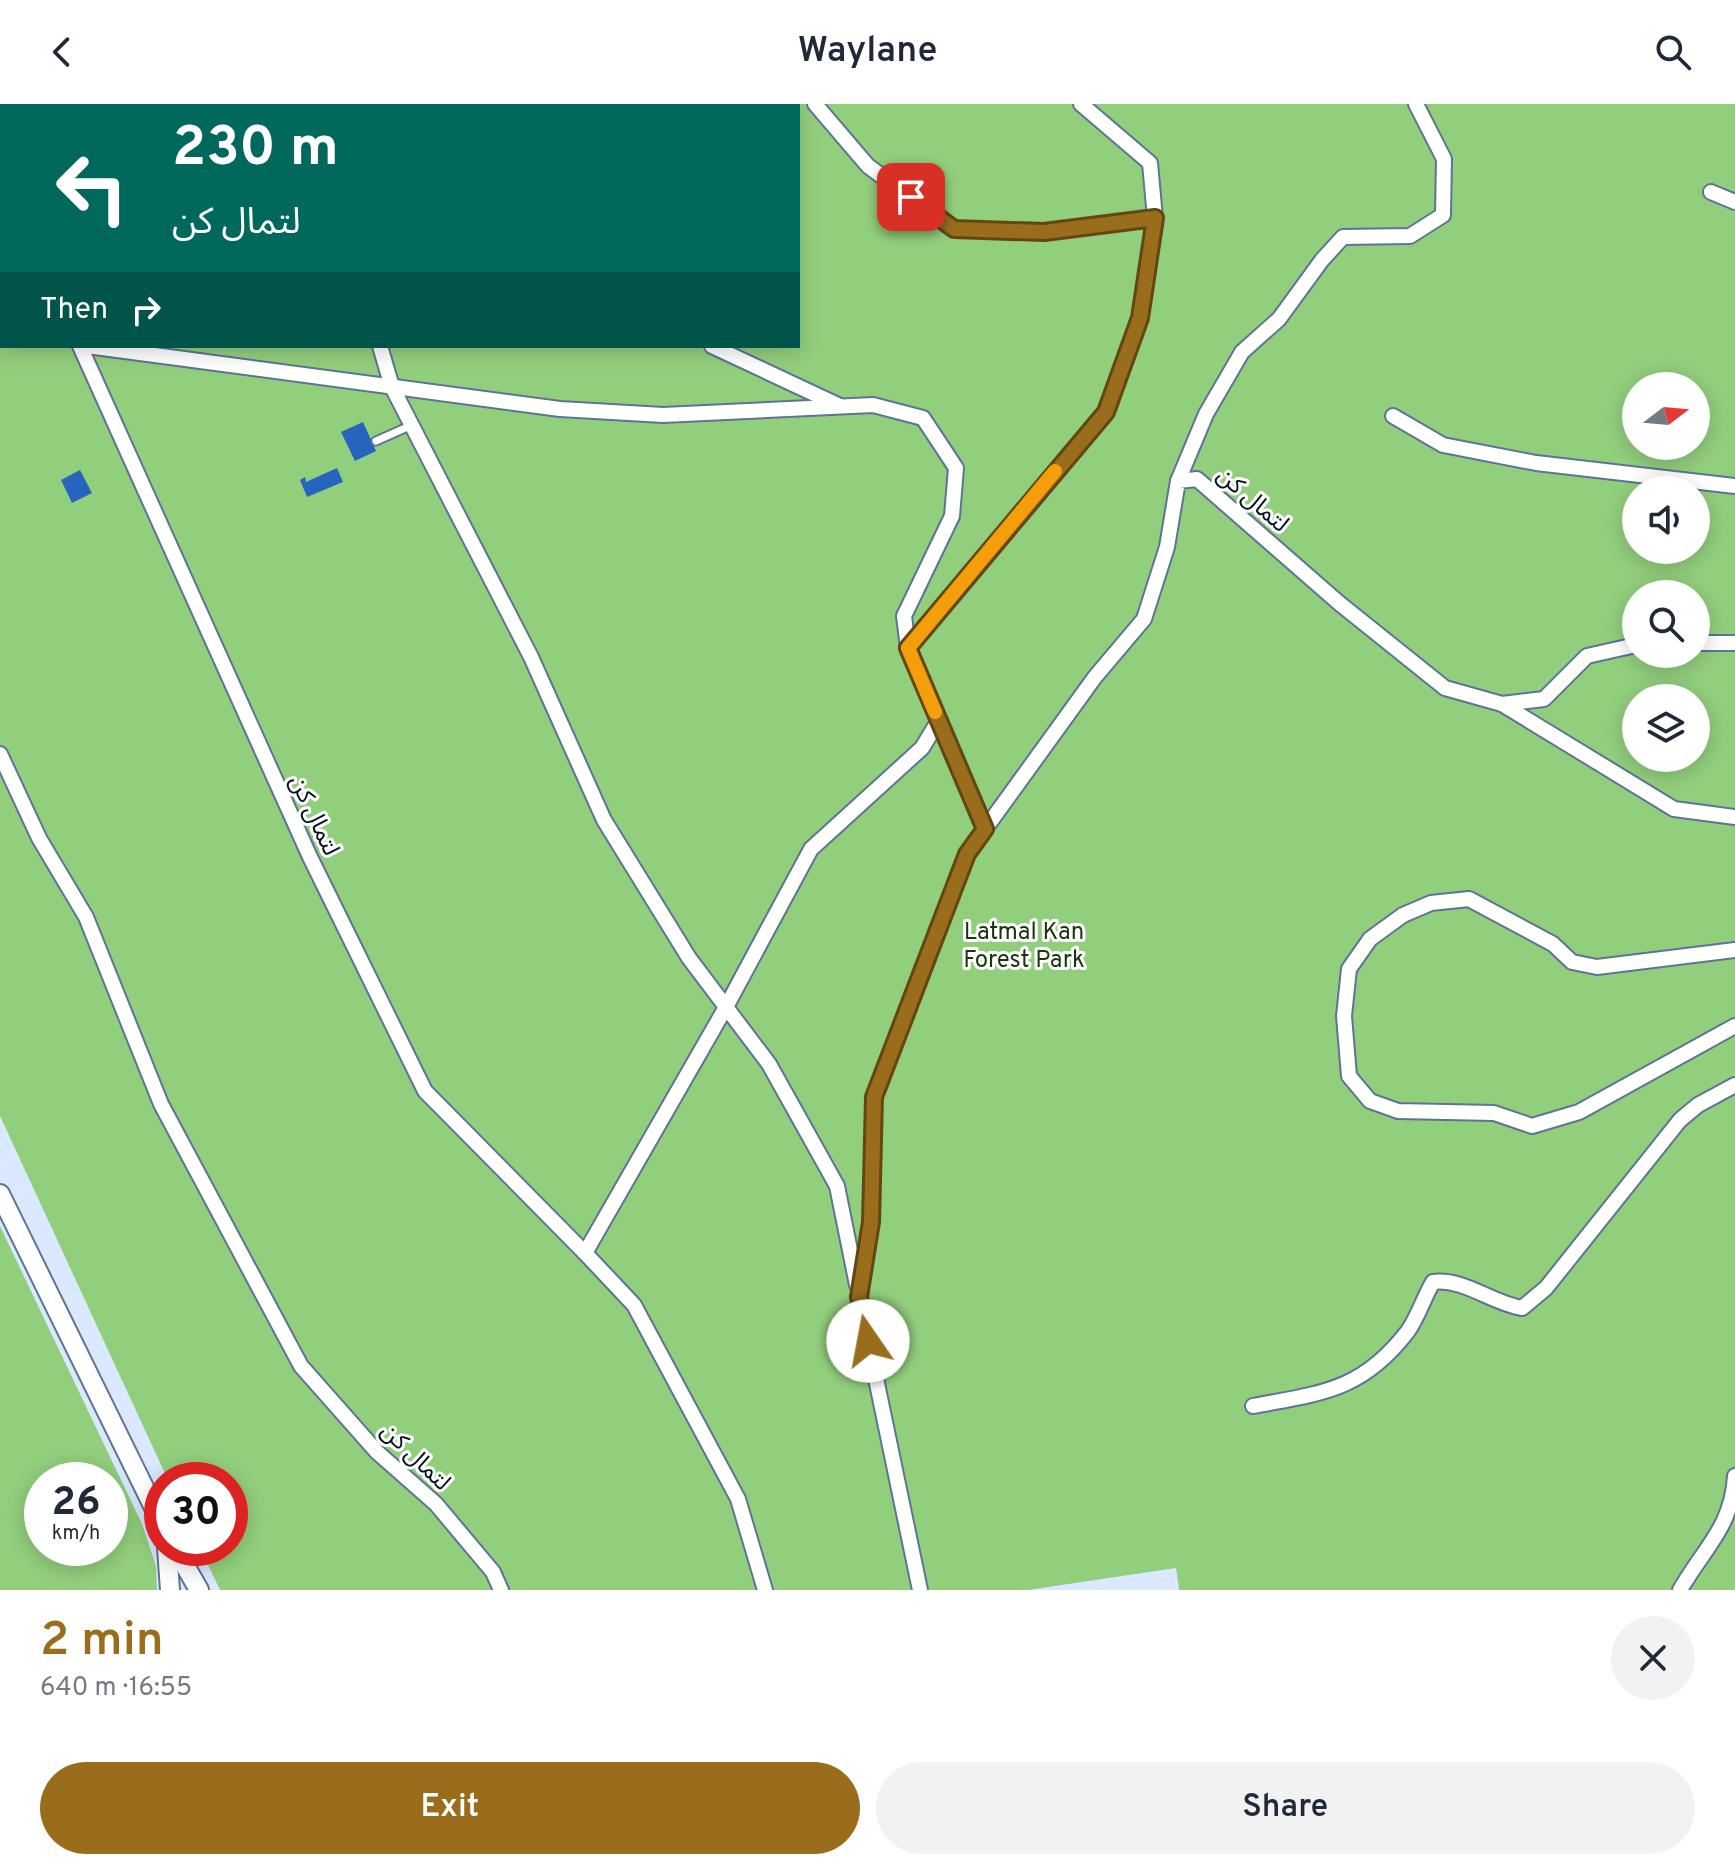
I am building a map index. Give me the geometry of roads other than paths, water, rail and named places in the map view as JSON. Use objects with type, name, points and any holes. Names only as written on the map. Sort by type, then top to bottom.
[{"type":"main road","points":[[0,1194],[144,1487]]},
{"type":"main road","points":[[168,1566],[170,1590]]},
{"type":"main road","points":[[185,1566],[199,1590]]},
{"type":"street","points":[[815,104],[868,166],[954,229],[1044,232],[1155,218]]},
{"type":"street","points":[[908,648],[1106,412],[1140,318],[1155,218],[1150,163],[1081,104]]},
{"type":"street","points":[[1178,481],[1206,414],[1242,352],[1279,319],[1322,260],[1343,237],[1410,236],[1443,215],[1444,159],[1416,104]]},
{"type":"street","points":[[1711,192],[1735,202]]},
{"type":"street","name":"لتمال کن","points":[[81,348],[310,857],[425,1091],[634,1305],[730,1485],[765,1590]]},
{"type":"street","points":[[102,348],[560,409],[663,415],[873,405],[923,418],[956,468],[952,516],[904,616],[908,648],[985,829]]},
{"type":"street","name":"لتمال کن","points":[[381,348],[392,387],[531,657],[604,820],[689,958],[769,1064],[837,1186],[920,1590]]},
{"type":"street","points":[[716,348],[844,408]]},
{"type":"street","points":[[1393,416],[1443,445],[1536,463],[1735,486]]},
{"type":"street","name":"لتمال کن","points":[[859,1297],[871,1222],[874,1097],[967,854],[1095,677],[1144,619],[1167,547],[1178,481],[1197,479],[1339,603],[1445,688],[1502,704],[1544,699],[1587,656],[1622,648]]},
{"type":"street","points":[[1710,643],[1735,643]]},
{"type":"street","points":[[1502,704],[1674,809],[1735,817]]},
{"type":"street","points":[[585,1253],[726,1007],[811,849],[922,748],[939,720]]},
{"type":"street","name":"لتمال کن","points":[[0,754],[39,838],[86,917],[161,1104],[301,1366],[377,1452],[436,1504],[493,1572],[501,1590]]},
{"type":"street","points":[[1735,950],[1597,967],[1572,962],[1553,944],[1469,899],[1431,903],[1403,915],[1370,939],[1349,969],[1344,1016],[1349,1076],[1370,1101],[1398,1111],[1494,1113],[1532,1126],[1579,1112],[1735,1026]]},
{"type":"street","points":[[1253,1406],[1347,1386],[1381,1360],[1409,1329],[1433,1282],[1451,1280],[1501,1305],[1522,1308],[1546,1288],[1680,1120],[1698,1105],[1735,1085]]},
{"type":"street","points":[[1680,1590],[1725,1523],[1733,1502],[1735,1476]]},
{"type":"lane","points":[[376,441],[412,425]]},
{"type":"park label","name":"Latmal Kan Forest Park","points":[[1024,945]]}]
